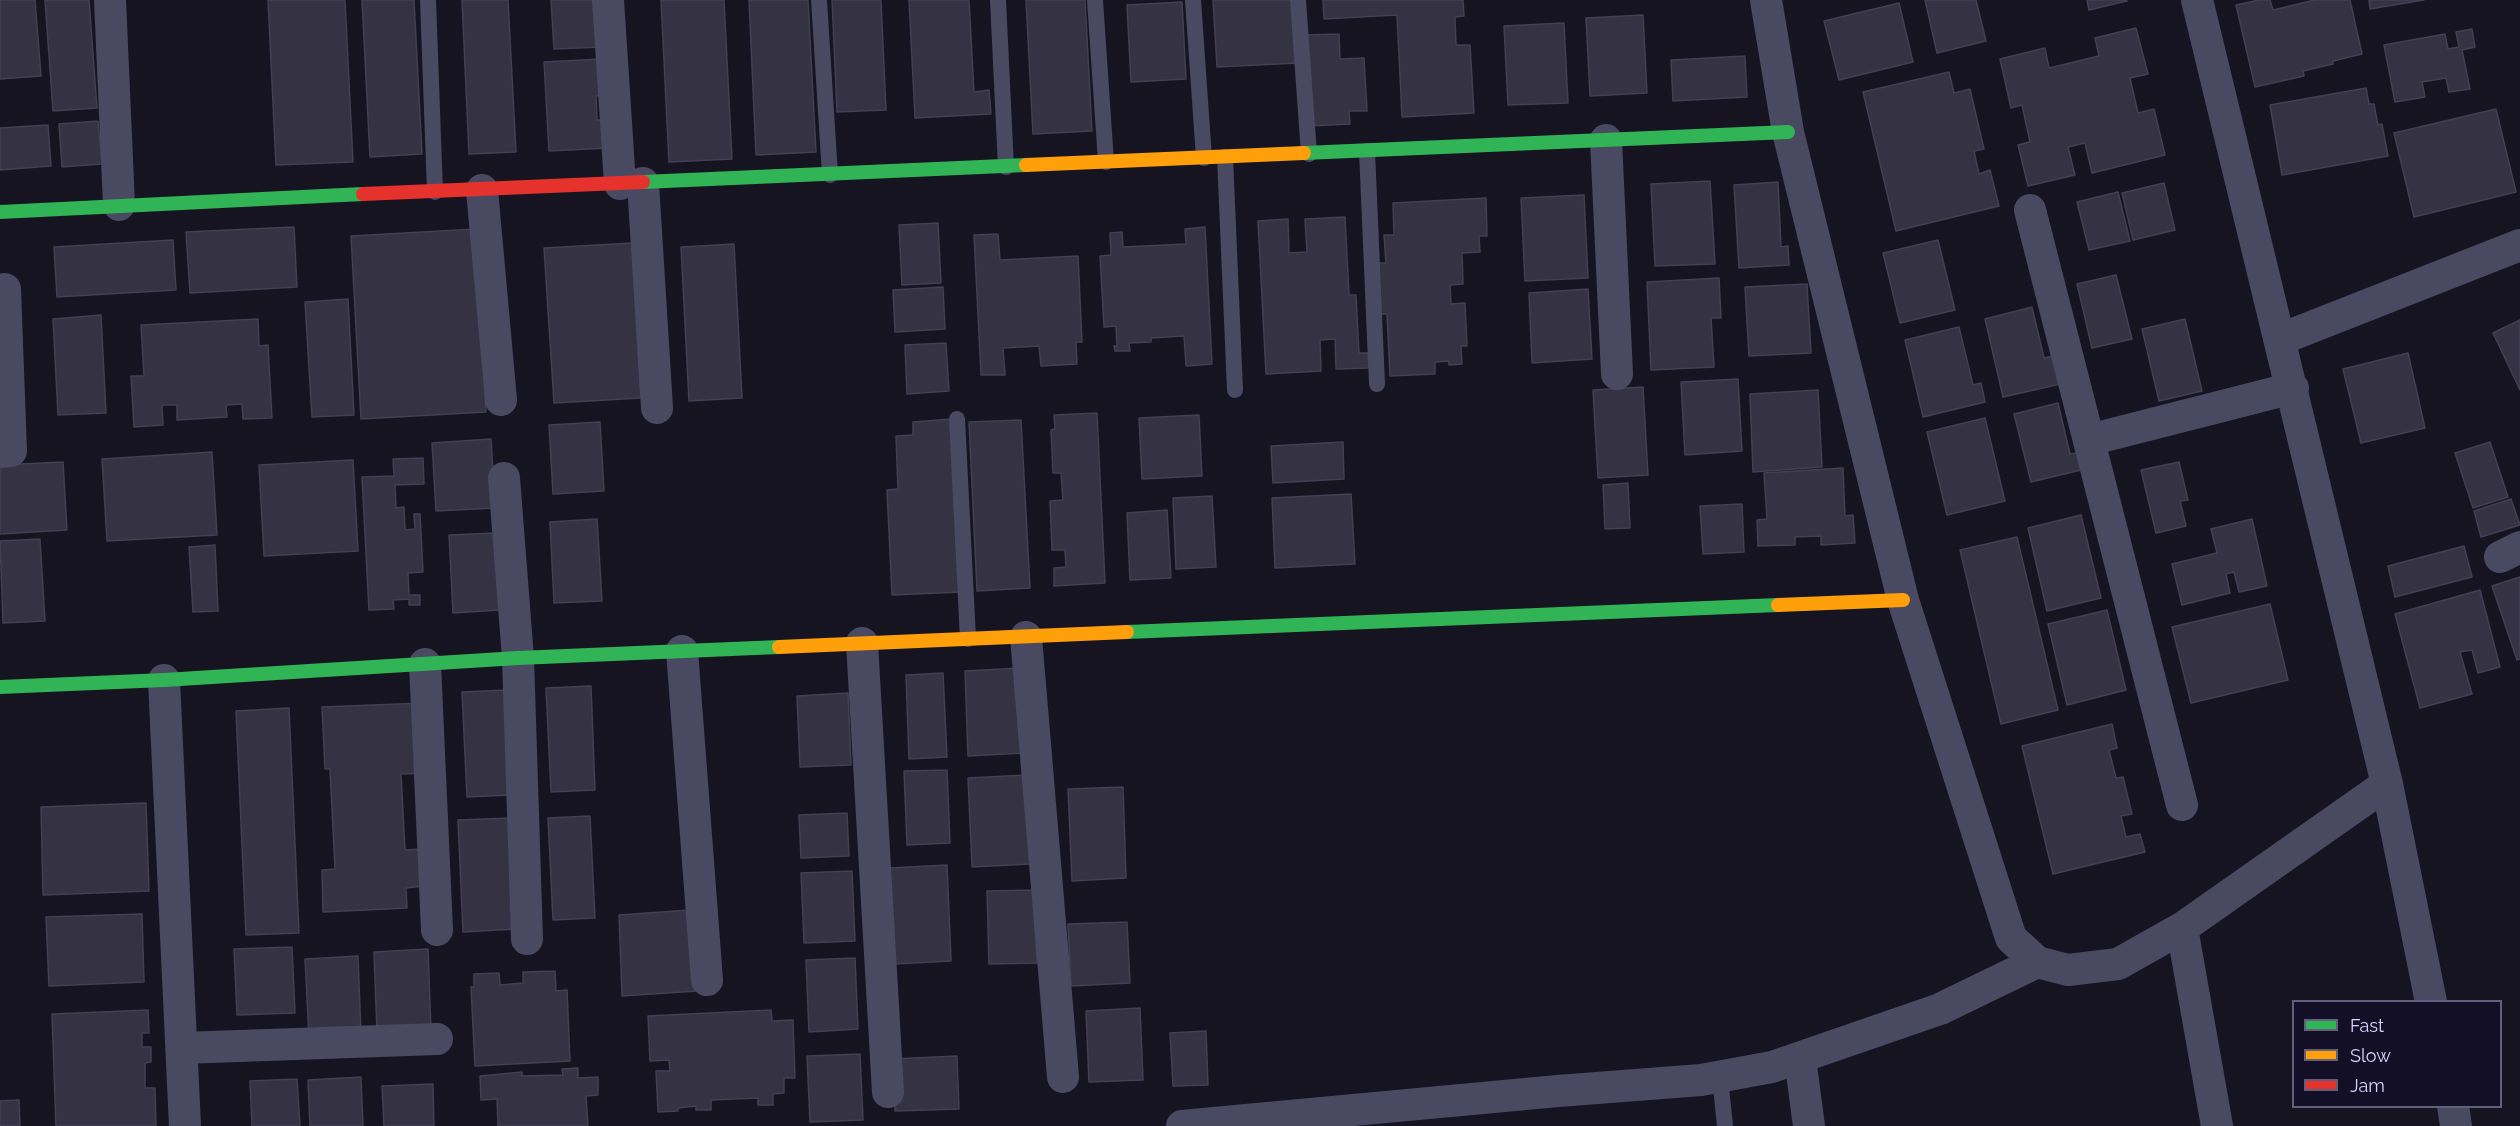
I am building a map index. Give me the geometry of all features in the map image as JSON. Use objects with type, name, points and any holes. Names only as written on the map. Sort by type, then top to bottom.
[{"type":"street","points":[[110,0],[119,205]]},
{"type":"street","points":[[608,0],[632,184],[657,408]]},
{"type":"street","points":[[1766,0],[1788,132],[1903,600],[1999,907],[2011,938],[2037,962],[2068,970],[2118,964],[2181,928],[2387,784]]},
{"type":"street","points":[[2197,0],[2293,388],[2387,784],[2431,1000]]},
{"type":"street","points":[[0,212],[1788,132]]},
{"type":"street","points":[[1606,140],[1617,374]]},
{"type":"street","points":[[482,190],[501,399]]},
{"type":"street","points":[[2030,210],[2182,805]]},
{"type":"street","points":[[2281,339],[2520,245]]},
{"type":"street","points":[[0,290],[5,289],[11,451],[0,452]]},
{"type":"street","points":[[2089,440],[2293,388]]},
{"type":"street","points":[[504,478],[518,658],[527,939]]},
{"type":"street","points":[[0,687],[164,680],[518,658],[1903,600]]},
{"type":"street","points":[[1026,637],[1063,1077]]},
{"type":"street","points":[[862,643],[888,1092]]},
{"type":"street","points":[[682,651],[707,980]]},
{"type":"street","points":[[425,664],[438,930]]},
{"type":"street","points":[[164,680],[185,1126]]},
{"type":"street","points":[[2181,928],[2217,1126]]},
{"type":"street","points":[[1182,1126],[1720,1077],[1772,1067],[1940,1009],[2037,962]]},
{"type":"street","points":[[182,1048],[437,1039]]},
{"type":"street","points":[[1800,1058],[1809,1126]]},
{"type":"street","points":[[2452,1108],[2456,1126]]},
{"type":"lane","points":[[428,0],[435,192]]},
{"type":"lane","points":[[819,0],[830,175]]},
{"type":"lane","points":[[998,0],[1006,167]]},
{"type":"lane","points":[[1095,0],[1106,162]]},
{"type":"lane","points":[[1193,0],[1204,158]]},
{"type":"lane","points":[[1299,0],[1309,154]]},
{"type":"lane","points":[[1367,151],[1377,384]]},
{"type":"lane","points":[[1226,157],[1234,390]]},
{"type":"lane","points":[[957,419],[968,639]]},
{"type":"lane","points":[[1720,1077],[1725,1126]]},
{"type":"building","points":[[0,0],[35,0],[41,76],[0,79]]},
{"type":"building","points":[[45,0],[89,0],[97,108],[53,111]]},
{"type":"building","points":[[268,0],[345,0],[353,162],[276,165]]},
{"type":"building","points":[[362,0],[414,0],[422,154],[370,157]]},
{"type":"building","points":[[462,0],[508,0],[516,152],[469,154]]},
{"type":"building","points":[[551,0],[599,0],[602,47],[554,49]]},
{"type":"building","points":[[661,0],[724,0],[732,159],[669,162]]},
{"type":"building","points":[[749,0],[808,0],[816,152],[756,155]]},
{"type":"building","points":[[832,0],[881,0],[886,110],[837,112]]},
{"type":"building","points":[[909,0],[969,0],[974,92],[989,90],[991,114],[915,118]]},
{"type":"building","points":[[1026,0],[1085,0],[1092,131],[1033,134]]},
{"type":"building","points":[[1213,0],[1295,0],[1298,63],[1217,67]]},
{"type":"building","points":[[1323,0],[1463,0],[1464,16],[1455,17],[1456,45],[1470,45],[1474,113],[1402,117],[1397,15],[1324,19]]},
{"type":"building","points":[[1925,0],[1976,0],[1986,41],[1937,53]]},
{"type":"building","points":[[2087,0],[2126,0],[2127,1],[2089,10]]},
{"type":"building","points":[[2270,0],[2273,10],[2315,0],[2350,0],[2362,54],[2303,71],[2304,76],[2255,87],[2236,5]]},
{"type":"building","points":[[2369,0],[2424,0],[2370,9]]},
{"type":"building","points":[[1182,2],[1186,79],[1131,82],[1127,5]]},
{"type":"building","points":[[1899,3],[1913,62],[1839,80],[1824,21]]},
{"type":"building","points":[[1643,15],[1647,93],[1590,96],[1586,18]]},
{"type":"building","points":[[1564,23],[1568,103],[1508,105],[1504,26]]},
{"type":"building","points":[[2136,28],[2148,74],[2130,78],[2138,113],[2154,109],[2165,155],[2092,173],[2085,143],[2068,147],[2075,175],[2028,186],[2018,145],[2030,142],[2022,105],[2011,108],[2000,59],[2045,48],[2049,68],[2099,56],[2095,38]]},
{"type":"building","points":[[2472,29],[2475,47],[2462,50],[2470,89],[2449,92],[2446,78],[2422,82],[2425,97],[2395,102],[2384,45],[2445,34],[2448,49],[2459,47],[2456,32]]},
{"type":"building","points":[[1339,34],[1340,59],[1364,58],[1367,111],[1349,111],[1350,124],[1308,126],[1304,35]]},
{"type":"building","points":[[1745,56],[1747,97],[1673,101],[1671,60]]},
{"type":"building","points":[[601,59],[603,95],[596,96],[597,120],[606,120],[608,148],[549,151],[544,62]]},
{"type":"building","points":[[1949,72],[1954,93],[1970,89],[1984,149],[1974,151],[1979,174],[1990,170],[1999,206],[1896,231],[1863,92]]},
{"type":"building","points":[[2366,88],[2369,104],[2374,104],[2378,125],[2382,124],[2388,156],[2282,175],[2270,105]]},
{"type":"building","points":[[2496,109],[2516,192],[2414,217],[2394,133]]},
{"type":"building","points":[[98,121],[102,164],[62,167],[59,124]]},
{"type":"building","points":[[48,125],[51,166],[0,170],[0,128]]},
{"type":"building","points":[[1710,181],[1715,264],[1655,266],[1651,184]]},
{"type":"building","points":[[1778,182],[1781,247],[1788,246],[1789,265],[1739,268],[1734,185]]},
{"type":"building","points":[[2164,183],[2175,230],[2133,240],[2122,193]]},
{"type":"building","points":[[2118,192],[2130,241],[2089,250],[2077,202]]},
{"type":"building","points":[[1584,195],[1588,278],[1525,281],[1521,198]]},
{"type":"building","points":[[1486,198],[1487,236],[1479,236],[1480,252],[1462,253],[1463,284],[1450,285],[1451,304],[1465,303],[1467,346],[1461,346],[1462,364],[1449,365],[1449,361],[1435,362],[1435,374],[1390,376],[1387,314],[1381,314],[1378,263],[1386,263],[1384,235],[1394,235],[1393,203]]},
{"type":"building","points":[[1345,217],[1349,295],[1356,295],[1359,353],[1368,353],[1369,368],[1336,369],[1335,339],[1320,340],[1321,371],[1266,374],[1258,221],[1288,219],[1289,253],[1307,252],[1305,219]]},
{"type":"building","points":[[938,223],[941,283],[902,285],[899,225]]},
{"type":"building","points":[[294,227],[297,287],[190,293],[186,232]]},
{"type":"building","points":[[1205,227],[1212,364],[1186,366],[1184,336],[1151,338],[1151,342],[1129,343],[1130,351],[1115,351],[1116,326],[1104,327],[1100,256],[1111,255],[1110,233],[1122,232],[1123,247],[1186,244],[1185,229]]},
{"type":"building","points":[[476,229],[486,412],[361,419],[351,236]]},
{"type":"building","points":[[998,234],[1000,260],[1078,256],[1082,342],[1076,342],[1077,364],[1041,366],[1039,346],[1003,348],[1005,375],[981,375],[974,235]]},
{"type":"building","points":[[173,240],[176,290],[57,297],[54,247]]},
{"type":"building","points":[[1938,240],[1955,310],[1900,323],[1883,253]]},
{"type":"building","points":[[632,243],[641,398],[554,403],[544,248]]},
{"type":"building","points":[[734,244],[742,398],[689,401],[681,247]]},
{"type":"building","points":[[2116,275],[2132,339],[2092,348],[2077,284]]},
{"type":"building","points":[[1719,278],[1721,318],[1711,318],[1714,367],[1651,370],[1647,282]]},
{"type":"building","points":[[1807,284],[1811,353],[1749,356],[1745,287]]},
{"type":"building","points":[[943,287],[945,329],[895,332],[893,290]]},
{"type":"building","points":[[1588,289],[1592,359],[1532,363],[1529,293]]},
{"type":"building","points":[[348,299],[354,415],[312,417],[305,302]]},
{"type":"building","points":[[2032,307],[2044,358],[2058,355],[2065,383],[2003,397],[1985,319]]},
{"type":"building","points":[[101,315],[106,413],[58,415],[53,319]]},
{"type":"building","points":[[258,319],[259,346],[268,345],[272,418],[243,419],[242,404],[226,405],[227,417],[177,420],[177,405],[162,405],[163,425],[134,427],[131,376],[144,376],[141,325]]},
{"type":"building","points":[[2185,319],[2202,391],[2159,401],[2142,329]]},
{"type":"building","points":[[2520,320],[2520,390],[2493,333]]},
{"type":"building","points":[[1959,327],[1973,385],[1981,383],[1985,402],[1923,417],[1905,340]]},
{"type":"building","points":[[946,343],[949,391],[907,394],[905,345]]},
{"type":"building","points":[[2408,353],[2425,428],[2361,443],[2343,369]]},
{"type":"building","points":[[1738,379],[1742,451],[1685,455],[1681,382]]},
{"type":"building","points":[[1643,387],[1648,475],[1598,478],[1593,390]]},
{"type":"building","points":[[1818,390],[1822,467],[1753,472],[1750,394]]},
{"type":"building","points":[[2058,403],[2070,454],[2078,453],[2081,470],[2031,482],[2014,414]]},
{"type":"building","points":[[1097,413],[1105,583],[1054,586],[1054,568],[1066,567],[1065,550],[1052,550],[1050,501],[1063,500],[1061,473],[1053,473],[1051,430],[1055,429],[1054,415]]},
{"type":"building","points":[[1199,415],[1202,476],[1142,479],[1139,418]]},
{"type":"building","points":[[1985,418],[2005,501],[1947,515],[1927,432]]},
{"type":"building","points":[[952,419],[961,592],[892,595],[887,490],[898,489],[896,436],[913,435],[913,422]]},
{"type":"building","points":[[1021,420],[1030,588],[977,591],[969,422]]},
{"type":"building","points":[[600,422],[604,491],[553,494],[549,425]]},
{"type":"building","points":[[491,439],[495,508],[436,511],[432,443]]},
{"type":"building","points":[[1343,442],[1344,479],[1273,483],[1271,446]]},
{"type":"building","points":[[2490,442],[2508,497],[2473,508],[2455,453]]},
{"type":"building","points":[[212,452],[217,535],[107,541],[102,459]]},
{"type":"building","points":[[423,458],[424,484],[395,485],[396,508],[404,507],[405,530],[415,529],[414,514],[420,514],[423,572],[408,573],[409,595],[420,595],[420,605],[409,605],[409,599],[393,600],[394,609],[369,610],[362,477],[394,476],[393,459]]},
{"type":"building","points":[[353,460],[358,551],[264,556],[259,465]]},
{"type":"building","points":[[63,462],[67,530],[0,534],[0,465]]},
{"type":"building","points":[[2179,462],[2188,500],[2180,501],[2186,526],[2156,533],[2141,470]]},
{"type":"building","points":[[1843,468],[1845,516],[1853,515],[1855,543],[1821,545],[1821,536],[1795,537],[1795,545],[1758,546],[1757,520],[1767,519],[1764,473]]},
{"type":"building","points":[[1628,483],[1630,528],[1605,529],[1603,485]]},
{"type":"building","points":[[1351,494],[1355,564],[1275,568],[1272,498]]},
{"type":"building","points":[[1212,496],[1216,567],[1176,569],[1173,498]]},
{"type":"building","points":[[2511,499],[2520,525],[2481,537],[2474,511]]},
{"type":"building","points":[[1742,504],[1744,552],[1703,554],[1700,506]]},
{"type":"building","points":[[1167,510],[1171,578],[1130,580],[1127,513]]},
{"type":"building","points":[[2081,515],[2101,598],[2047,611],[2028,528]]},
{"type":"building","points":[[597,519],[602,601],[554,603],[550,522]]},
{"type":"building","points":[[2252,519],[2267,586],[2239,592],[2234,572],[2226,574],[2230,593],[2182,605],[2172,564],[2217,553],[2211,529]]},
{"type":"building","points":[[496,533],[500,610],[453,613],[449,535]]},
{"type":"building","points":[[2017,537],[2058,710],[2001,724],[1960,550]]},
{"type":"building","points":[[40,539],[45,621],[3,623],[0,541]]},
{"type":"building","points":[[215,545],[218,611],[193,612],[189,547]]},
{"type":"building","points":[[2464,546],[2472,577],[2395,597],[2388,566]]},
{"type":"building","points":[[2520,577],[2520,659],[2517,660],[2492,586]]},
{"type":"building","points":[[2480,590],[2500,667],[2478,673],[2472,650],[2460,652],[2472,694],[2420,708],[2395,614]]},
{"type":"building","points":[[2270,604],[2288,680],[2191,703],[2172,627]]},
{"type":"building","points":[[2107,610],[2126,690],[2067,705],[2048,624]]},
{"type":"building","points":[[1021,668],[1025,753],[968,756],[965,671]]},
{"type":"building","points":[[943,673],[947,757],[909,759],[906,675]]},
{"type":"building","points":[[591,686],[595,790],[551,792],[546,688]]},
{"type":"building","points":[[506,690],[511,795],[467,797],[462,692]]},
{"type":"building","points":[[848,693],[851,765],[800,767],[797,696]]},
{"type":"building","points":[[424,703],[427,773],[401,774],[405,850],[423,849],[425,886],[406,888],[407,908],[323,912],[322,870],[335,869],[330,769],[325,769],[322,707]]},
{"type":"building","points":[[289,708],[299,933],[246,935],[236,711]]},
{"type":"building","points":[[2112,724],[2117,748],[2109,750],[2116,778],[2123,777],[2132,814],[2121,816],[2126,837],[2140,834],[2145,852],[2053,874],[2022,746]]},
{"type":"building","points":[[947,770],[950,843],[907,845],[904,771]]},
{"type":"building","points":[[1026,775],[1030,864],[972,867],[968,778]]},
{"type":"building","points":[[1123,787],[1126,878],[1072,881],[1068,789]]},
{"type":"building","points":[[146,803],[149,891],[43,895],[41,807]]},
{"type":"building","points":[[847,813],[849,856],[801,858],[799,815]]},
{"type":"building","points":[[590,816],[595,918],[553,920],[548,818]]},
{"type":"building","points":[[511,818],[516,929],[463,932],[458,820]]},
{"type":"building","points":[[947,865],[951,961],[894,964],[890,868]]},
{"type":"building","points":[[852,871],[855,941],[804,943],[801,873]]},
{"type":"building","points":[[1033,890],[1037,963],[989,964],[987,891]]},
{"type":"building","points":[[690,910],[697,991],[622,996],[619,915]]},
{"type":"building","points":[[142,914],[144,982],[49,986],[46,917]]},
{"type":"building","points":[[1127,922],[1130,983],[1071,986],[1068,924]]},
{"type":"building","points":[[292,947],[295,1013],[237,1015],[234,949]]},
{"type":"building","points":[[428,949],[431,1031],[377,1033],[374,952]]},
{"type":"building","points":[[358,956],[361,1036],[309,1038],[305,959]]},
{"type":"building","points":[[855,958],[858,1029],[809,1032],[806,960]]},
{"type":"building","points":[[555,971],[556,991],[567,990],[570,1061],[475,1066],[471,987],[474,987],[474,974],[499,973],[500,985],[523,983],[523,972]]},
{"type":"building","points":[[1140,1008],[1143,1080],[1089,1082],[1086,1011]]},
{"type":"building","points":[[148,1010],[149,1033],[142,1033],[142,1047],[151,1047],[151,1062],[145,1063],[145,1088],[155,1088],[156,1126],[56,1126],[52,1014]]},
{"type":"building","points":[[771,1010],[772,1021],[793,1020],[795,1078],[784,1078],[784,1093],[773,1094],[773,1105],[758,1105],[758,1098],[711,1100],[711,1110],[696,1110],[696,1106],[678,1108],[678,1111],[658,1112],[656,1071],[670,1071],[669,1060],[650,1061],[648,1016]]},
{"type":"building","points":[[1206,1031],[1208,1085],[1173,1086],[1170,1033]]},
{"type":"building","points":[[860,1054],[863,1120],[810,1122],[807,1056]]},
{"type":"building","points":[[957,1056],[959,1109],[895,1111],[893,1059]]},
{"type":"building","points":[[578,1068],[578,1078],[598,1077],[598,1095],[586,1096],[588,1126],[498,1126],[497,1099],[481,1100],[480,1076],[522,1072],[522,1076],[563,1075],[562,1069]]},
{"type":"building","points":[[361,1077],[363,1126],[310,1126],[308,1080]]},
{"type":"building","points":[[297,1079],[300,1126],[252,1126],[250,1081]]},
{"type":"building","points":[[433,1084],[434,1126],[384,1126],[382,1086]]},
{"type":"building","points":[[19,1100],[20,1126],[0,1126],[0,1101]]},
{"type":"traffic: fast","points":[[1304,153],[1788,132]]},
{"type":"traffic: fast","points":[[643,182],[1026,165]]},
{"type":"traffic: fast","points":[[0,212],[363,194]]},
{"type":"traffic: fast","points":[[1127,632],[1778,605]]},
{"type":"traffic: fast","points":[[0,687],[164,680],[518,658],[779,647]]},
{"type":"traffic: slow","points":[[1026,165],[1304,153]]},
{"type":"traffic: slow","points":[[1778,605],[1903,600]]},
{"type":"traffic: slow","points":[[779,647],[1127,632]]},
{"type":"traffic: jam","points":[[363,194],[643,182]]}]
